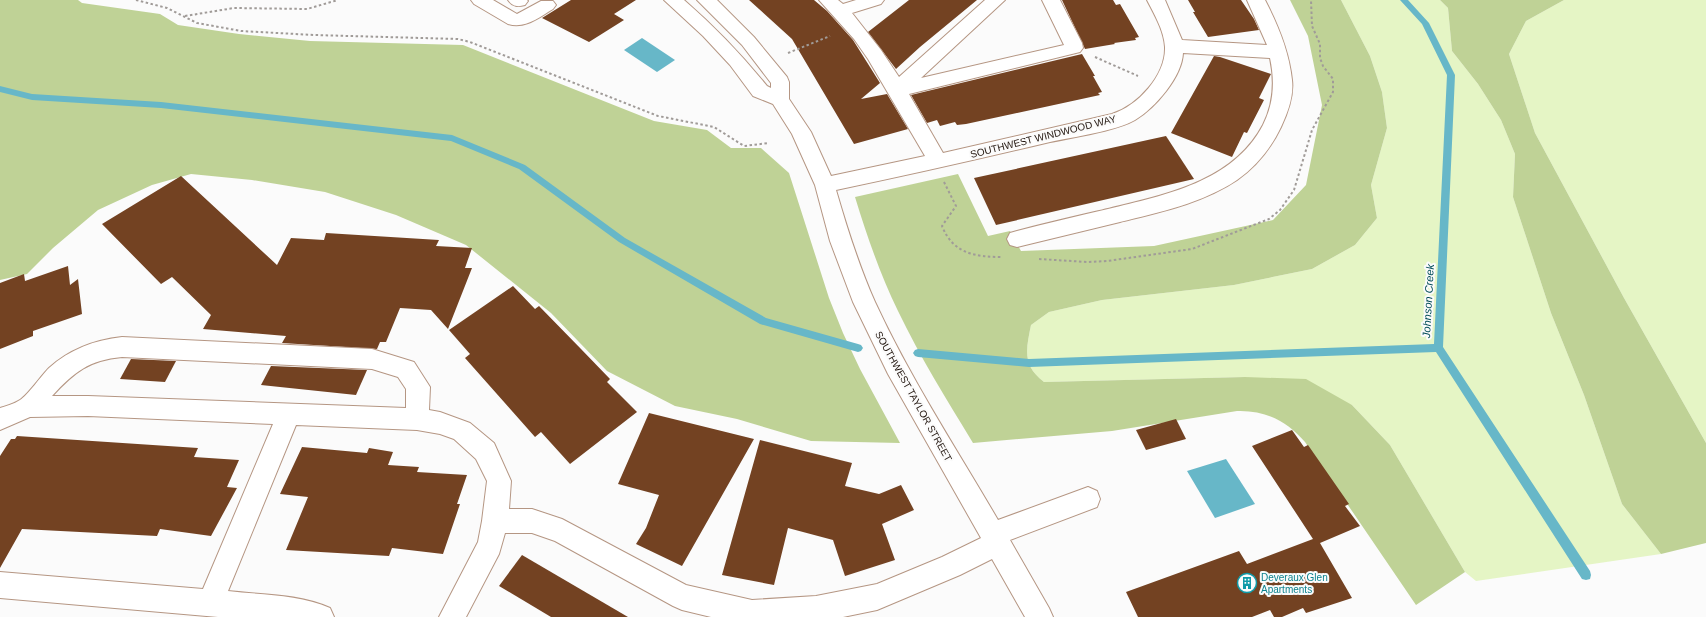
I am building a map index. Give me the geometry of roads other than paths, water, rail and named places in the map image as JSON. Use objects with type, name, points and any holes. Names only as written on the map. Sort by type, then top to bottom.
[{"type":"street","points":[[480,0],[514,20],[521,20],[547,5]]},
{"type":"street","points":[[673,0],[709,32],[760,90],[780,99]]},
{"type":"street","name":"SOUTHWEST TAYLOR STREET","points":[[706,0],[748,41],[780,82],[780,99],[801,132],[825,185],[840,241],[864,302],[896,367],[1040,617]]},
{"type":"street","points":[[834,6],[875,0]]},
{"type":"street","points":[[896,90],[996,0]]},
{"type":"street","points":[[896,90],[1074,48],[1073,43],[1051,0]]},
{"type":"street","name":"SOUTHWEST WINDWOOD WAY","points":[[825,185],[938,162],[1127,116],[1147,101],[1160,86],[1171,65],[1174,46],[1156,0]]},
{"type":"street","points":[[1017,239],[1171,202],[1201,191],[1232,173],[1251,158],[1270,134],[1282,103],[1283,81],[1278,52],[1270,27],[1256,0]]},
{"type":"street","points":[[834,6],[854,26],[896,90],[938,162]]},
{"type":"street","points":[[1174,46],[1278,52]]},
{"type":"street","points":[[29,407],[50,381],[70,364],[98,350],[122,347],[372,359],[406,369],[418,387],[417,419]]},
{"type":"street","points":[[0,419],[29,407],[88,406],[417,419],[462,431],[485,451],[499,481],[495,521],[490,545],[452,617]]},
{"type":"street","points":[[210,602],[289,414]]},
{"type":"street","points":[[495,521],[532,521],[562,531],[682,597],[752,615],[816,609],[877,597],[952,566],[995,539],[1088,499]]},
{"type":"street","points":[[0,585],[210,602],[296,611],[321,617]]},
{"type":"water","points":[[642,38],[675,60],[657,72],[624,50]]},
{"type":"water","points":[[1226,459],[1255,504],[1215,518],[1187,471]]},
{"type":"waterway","name":"Johnson Creek","points":[[1404,0],[1425,23],[1451,75],[1438,348]]},
{"type":"waterway","points":[[0,89],[32,97],[161,105],[452,138],[522,167],[622,240],[763,321],[858,348]]},
{"type":"waterway","points":[[918,353],[1029,363],[1438,348]]},
{"type":"waterway","name":"Johnson Creek","points":[[1438,348],[1586,575]]},
{"type":"place","name":"Deveraux Glen Apartments","points":[[1247,583]]}]
